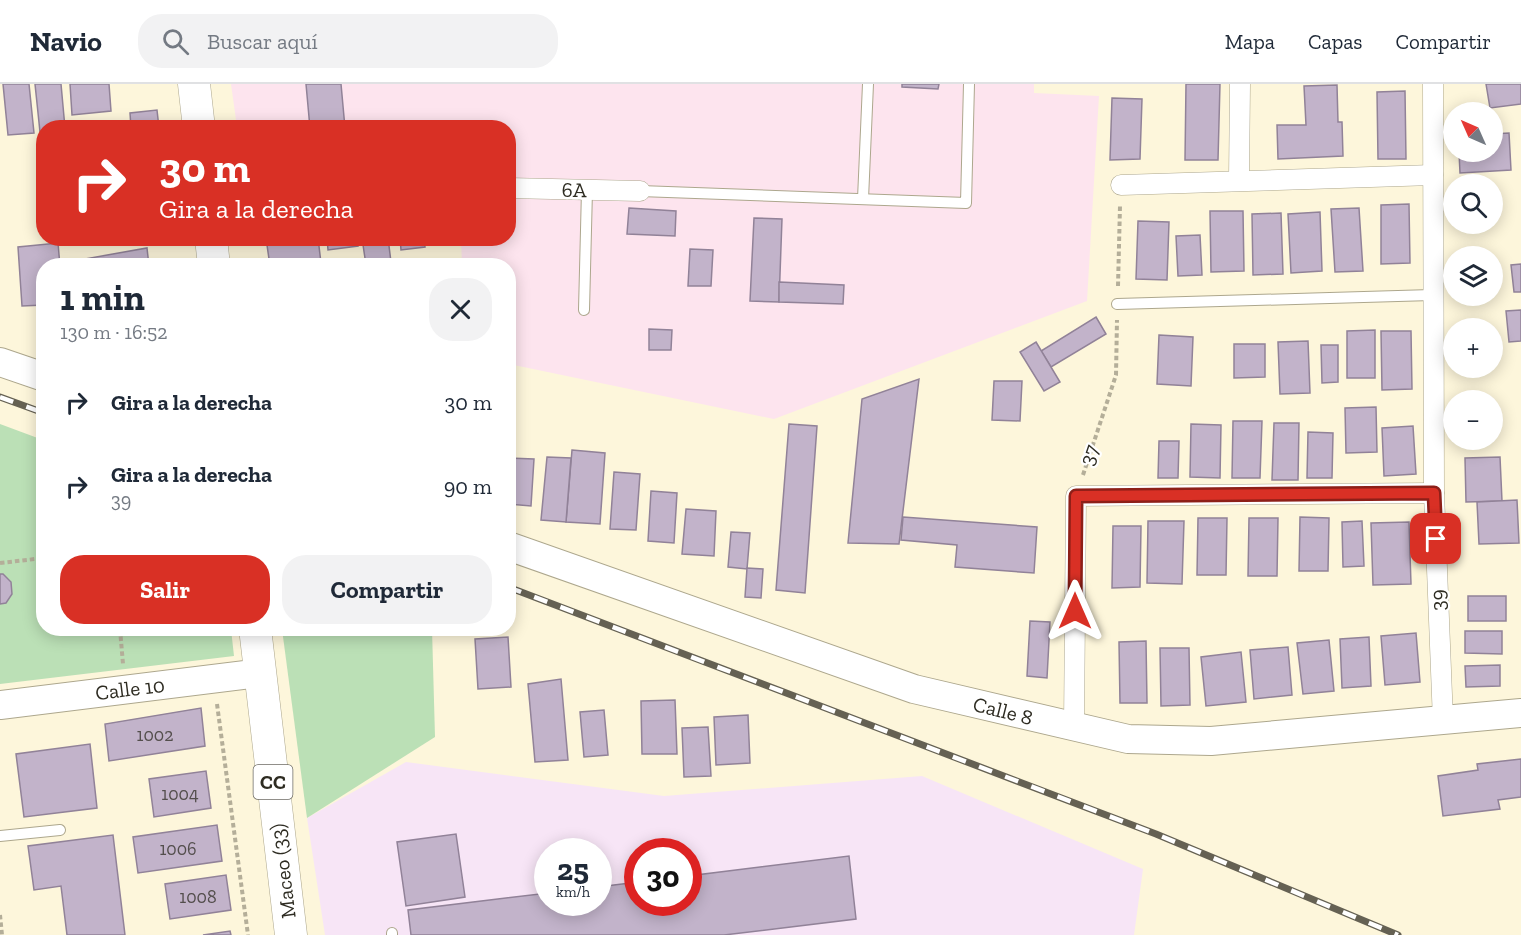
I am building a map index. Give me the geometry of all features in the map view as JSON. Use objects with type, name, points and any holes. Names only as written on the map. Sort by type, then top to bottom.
[{"type":"main road","points":[[194,84],[198,120]]},
{"type":"main road","name":"Maceo (33)","points":[[256,636],[291,935]]},
{"type":"street","points":[[1239,180],[1240,84]]},
{"type":"street","name":"39","points":[[1433,84],[1434,493],[1443,721]]},
{"type":"street","points":[[1121,185],[1433,175]]},
{"type":"street","name":"6A","points":[[516,188],[640,191]]},
{"type":"street","points":[[0,362],[36,374]]},
{"type":"street","points":[[1074,728],[1076,496],[1434,493]]},
{"type":"street","name":"Calle 8","points":[[516,549],[914,689],[1128,739],[1211,741],[1521,713]]},
{"type":"street","name":"Calle 10","points":[[0,705],[260,673]]},
{"type":"lane","points":[[863,199],[868,84]]},
{"type":"lane","points":[[640,191],[966,203],[969,84]]},
{"type":"lane","points":[[584,310],[587,190]]},
{"type":"lane","points":[[1118,304],[1432,295]]},
{"type":"lane","points":[[0,836],[60,830]]},
{"type":"path","name":"37","points":[[1076,496],[1116,375],[1121,185]]},
{"type":"path","points":[[0,562],[36,559]]},
{"type":"path","points":[[121,636],[125,690]]},
{"type":"path","points":[[214,679],[248,935]]},
{"type":"path","points":[[0,915],[2,935]]},
{"type":"shaded area","points":[[231,84],[1034,84],[1034,93],[1099,96],[1087,301],[774,419],[516,365],[516,258],[462,258],[461,246],[516,246],[516,120],[236,120]]},
{"type":"shaded area","points":[[406,762],[664,796],[922,776],[1143,869],[1134,935],[325,935],[307,818]]},
{"type":"green space","points":[[0,424],[36,437],[36,636],[232,636],[234,656],[0,684]]},
{"type":"green space","points":[[283,636],[432,636],[435,737],[307,818]]},
{"type":"building","points":[[3,84],[29,84],[34,133],[8,135]]},
{"type":"building","points":[[35,84],[61,84],[64,120],[39,120]]},
{"type":"building","points":[[70,84],[109,84],[111,111],[72,115]]},
{"type":"building","points":[[306,84],[341,84],[344,120],[309,120]]},
{"type":"building","points":[[902,84],[939,84],[938,89],[902,87]]},
{"type":"building","points":[[1186,84],[1220,84],[1218,160],[1185,160]]},
{"type":"building","points":[[1486,84],[1521,84],[1521,104],[1503,106],[1503,102],[1489,102]]},
{"type":"building","points":[[1337,85],[1338,122],[1342,122],[1343,156],[1278,159],[1277,125],[1306,125],[1304,86]]},
{"type":"building","points":[[1405,91],[1406,159],[1378,159],[1377,92]]},
{"type":"building","points":[[1112,98],[1142,99],[1140,159],[1110,160]]},
{"type":"building","points":[[157,110],[158,120],[130,120],[130,113]]},
{"type":"building","points":[[1503,133],[1509,133],[1511,170],[1460,173],[1459,162],[1503,162]]},
{"type":"building","points":[[1409,204],[1410,263],[1381,264],[1381,205]]},
{"type":"building","points":[[629,208],[676,211],[675,236],[627,234]]},
{"type":"building","points":[[1359,208],[1363,271],[1335,272],[1331,209]]},
{"type":"building","points":[[1210,211],[1243,211],[1244,271],[1211,272]]},
{"type":"building","points":[[1320,212],[1322,271],[1291,273],[1288,214]]},
{"type":"building","points":[[1281,213],[1283,274],[1253,275],[1252,214]]},
{"type":"building","points":[[754,218],[782,219],[779,302],[750,301]]},
{"type":"building","points":[[1138,221],[1169,222],[1167,280],[1136,279]]},
{"type":"building","points":[[1200,235],[1202,275],[1178,276],[1176,236]]},
{"type":"building","points":[[58,246],[59,258],[36,258],[36,305],[22,306],[18,247]]},
{"type":"building","points":[[267,246],[319,246],[320,258],[269,258]]},
{"type":"building","points":[[328,246],[358,246],[328,250]]},
{"type":"building","points":[[363,246],[389,246],[390,258],[365,258]]},
{"type":"building","points":[[401,246],[425,246],[425,247],[401,250]]},
{"type":"building","points":[[147,248],[148,258],[90,258]]},
{"type":"building","points":[[690,249],[713,250],[711,286],[688,286]]},
{"type":"building","points":[[1521,264],[1521,292],[1514,292],[1511,265]]},
{"type":"building","points":[[779,282],[844,285],[843,304],[779,302]]},
{"type":"building","points":[[1521,310],[1521,341],[1509,342],[1506,311]]},
{"type":"building","points":[[1096,317],[1106,334],[1051,367],[1041,351]]},
{"type":"building","points":[[649,329],[672,330],[671,350],[649,350]]},
{"type":"building","points":[[1375,330],[1375,378],[1347,378],[1347,331]]},
{"type":"building","points":[[1381,331],[1411,331],[1412,389],[1382,390]]},
{"type":"building","points":[[1159,335],[1193,337],[1191,386],[1157,384]]},
{"type":"building","points":[[1308,341],[1310,393],[1280,394],[1278,342]]},
{"type":"building","points":[[1036,342],[1060,382],[1044,391],[1020,352]]},
{"type":"building","points":[[1234,344],[1265,344],[1265,377],[1234,378]]},
{"type":"building","points":[[1321,345],[1338,345],[1338,382],[1322,383]]},
{"type":"building","points":[[919,379],[899,544],[848,543],[862,399]]},
{"type":"building","points":[[994,381],[1022,381],[1020,421],[992,420]]},
{"type":"building","points":[[1376,407],[1377,452],[1346,453],[1345,408]]},
{"type":"building","points":[[1233,421],[1262,421],[1260,478],[1232,478]]},
{"type":"building","points":[[1274,423],[1299,423],[1298,480],[1272,480]]},
{"type":"building","points":[[789,424],[817,426],[805,593],[776,590]]},
{"type":"building","points":[[1191,424],[1221,425],[1220,478],[1190,477]]},
{"type":"building","points":[[1413,426],[1416,474],[1384,476],[1382,428]]},
{"type":"building","points":[[1308,432],[1333,433],[1332,478],[1307,478]]},
{"type":"building","points":[[1159,441],[1179,441],[1178,478],[1158,478]]},
{"type":"building","points":[[572,450],[605,453],[600,524],[566,522]]},
{"type":"building","points":[[547,457],[571,458],[566,522],[541,520]]},
{"type":"building","points":[[1500,457],[1502,501],[1466,502],[1465,458]]},
{"type":"building","points":[[516,458],[534,459],[531,506],[516,505]]},
{"type":"building","points":[[614,472],[640,474],[636,530],[610,529]]},
{"type":"building","points":[[651,491],[677,493],[674,543],[648,541]]},
{"type":"building","points":[[1517,500],[1519,543],[1479,544],[1477,502]]},
{"type":"building","points":[[686,509],[716,511],[714,556],[682,554]]},
{"type":"building","points":[[903,517],[1037,527],[1034,573],[955,567],[957,545],[901,540]]},
{"type":"building","points":[[1300,517],[1329,518],[1328,571],[1299,571]]},
{"type":"building","points":[[1198,518],[1227,518],[1226,575],[1197,575]]},
{"type":"building","points":[[1249,518],[1278,518],[1277,576],[1248,576]]},
{"type":"building","points":[[1148,521],[1184,521],[1182,584],[1147,583]]},
{"type":"building","points":[[1362,521],[1364,566],[1343,567],[1342,522]]},
{"type":"building","points":[[1409,522],[1411,584],[1373,585],[1371,523]]},
{"type":"building","points":[[1113,526],[1141,526],[1140,587],[1112,588]]},
{"type":"building","points":[[731,532],[750,533],[747,569],[728,567]]},
{"type":"building","points":[[747,568],[763,569],[761,598],[745,597]]},
{"type":"building","points":[[0,574],[11,582],[12,594],[6,603],[0,604]]},
{"type":"building","points":[[1468,596],[1506,596],[1506,621],[1468,621]]},
{"type":"building","points":[[1030,621],[1050,622],[1047,678],[1027,676]]},
{"type":"building","points":[[1465,631],[1502,631],[1502,654],[1465,653]]},
{"type":"building","points":[[1416,633],[1420,682],[1385,685],[1381,636]]},
{"type":"building","points":[[508,637],[511,687],[478,689],[475,639]]},
{"type":"building","points":[[1369,637],[1371,686],[1342,688],[1340,639]]},
{"type":"building","points":[[1329,640],[1334,691],[1303,694],[1297,643]]},
{"type":"building","points":[[1146,641],[1147,703],[1120,703],[1119,642]]},
{"type":"building","points":[[1288,647],[1292,695],[1254,699],[1250,650]]},
{"type":"building","points":[[1160,648],[1189,648],[1190,705],[1161,706]]},
{"type":"building","points":[[1241,652],[1246,702],[1206,706],[1201,657]]},
{"type":"building","points":[[1500,665],[1500,686],[1466,687],[1465,666]]},
{"type":"building","points":[[561,679],[568,760],[535,762],[528,684]]},
{"type":"building","points":[[675,700],[677,754],[642,754],[641,701]]},
{"type":"building","points":[[201,708],[205,746],[109,761],[105,724]]},
{"type":"building","points":[[604,710],[608,755],[584,757],[580,712]]},
{"type":"building","points":[[748,715],[750,763],[716,765],[714,717]]},
{"type":"building","points":[[708,727],[711,776],[684,777],[682,728]]},
{"type":"building","points":[[90,744],[97,808],[24,817],[16,754]]},
{"type":"building","points":[[1521,759],[1521,797],[1498,800],[1500,809],[1443,816],[1438,776],[1478,770],[1477,764]]},
{"type":"building","points":[[206,771],[211,808],[154,817],[149,779]]},
{"type":"building","points":[[217,825],[222,861],[138,873],[133,837]]},
{"type":"building","points":[[456,834],[465,897],[406,906],[397,842]]},
{"type":"building","points":[[113,835],[125,935],[67,935],[61,886],[34,890],[28,846]]},
{"type":"building","points":[[849,856],[856,919],[724,935],[411,935],[408,910],[534,895],[534,916],[612,916],[612,885],[624,884],[624,916],[702,916],[702,874]]},
{"type":"building","points":[[226,875],[231,910],[170,919],[165,884]]},
{"type":"building","points":[[230,931],[231,935],[203,935]]},
{"type":"railway","points":[[0,397],[36,410]]},
{"type":"railway","points":[[516,590],[1156,834],[1398,935]]},
{"type":"route","points":[[1075,611],[1076,496],[1434,493],[1436,539]]}]
